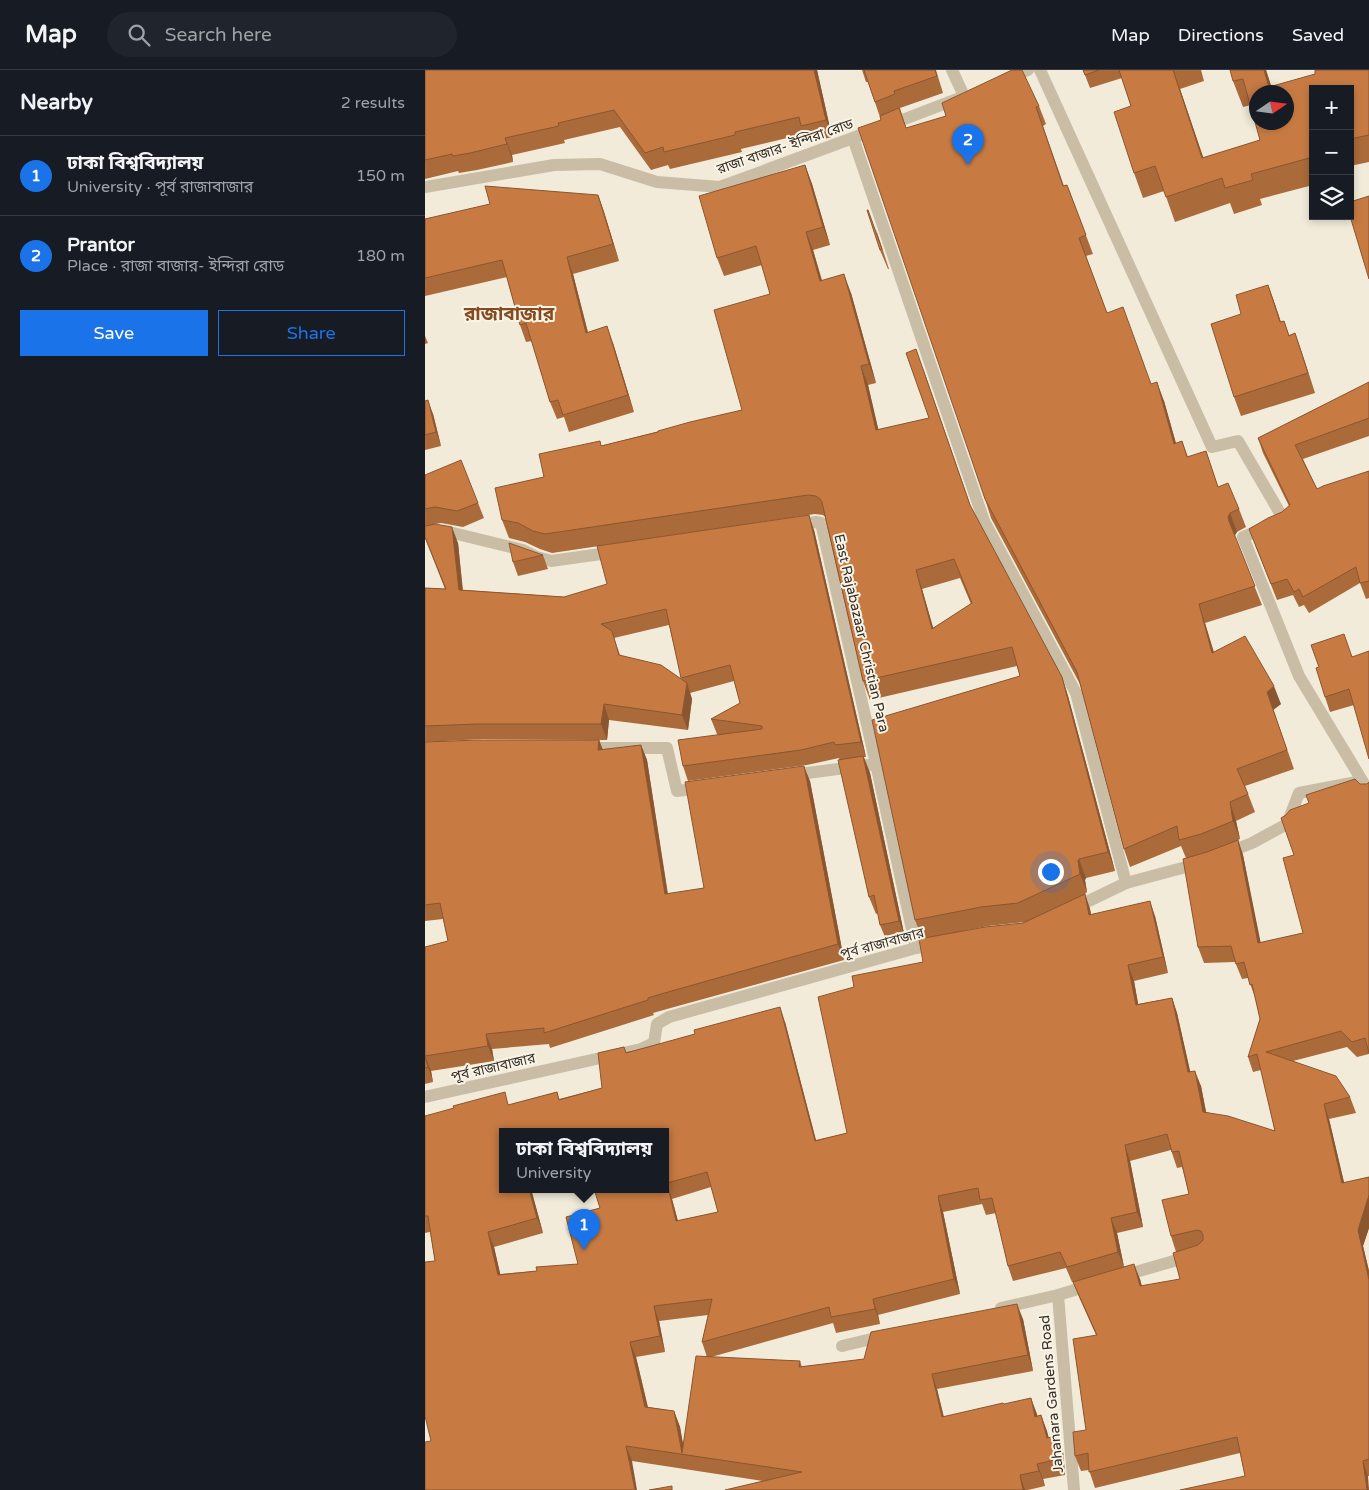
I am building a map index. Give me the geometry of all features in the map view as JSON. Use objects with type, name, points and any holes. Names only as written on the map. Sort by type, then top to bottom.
[{"type":"street","name":"রাজা বাজার- ইন্দিরা রোড","points":[[425,187],[554,165],[600,164],[657,182],[720,186],[876,130],[968,94],[952,70]]},
{"type":"street","points":[[1001,81],[1028,70]]},
{"type":"street","points":[[1040,70],[1212,447],[1238,441],[1284,520],[1243,537],[1299,676],[1366,786],[1299,793],[1287,824],[1252,843],[1210,860],[1126,883],[1063,913]]},
{"type":"street","points":[[853,138],[984,521],[1076,693],[1126,883]]},
{"type":"street","name":"East Rajabazaar Christian Para","points":[[786,526],[821,523],[916,948]]},
{"type":"street","points":[[425,534],[440,531],[449,532],[523,550],[551,561],[629,550]]},
{"type":"street","points":[[570,747],[667,748],[677,791],[715,786]]},
{"type":"street","points":[[781,777],[876,764]]},
{"type":"street","name":"পূর্ব রাজাবাজার","points":[[425,1097],[641,1049],[654,1043],[657,1024],[669,1017],[916,948],[952,941]]},
{"type":"street","name":"Jahanara Gardens Road","points":[[992,1310],[1058,1295],[1201,1253]]},
{"type":"street","name":"Jahanara Gardens Road","points":[[1058,1295],[1074,1490]]},
{"type":"street","points":[[842,1346],[898,1333]]},
{"type":"building","points":[[425,70],[814,70],[826,120],[801,126],[799,117],[735,132],[735,135],[664,152],[663,147],[645,153],[614,110],[558,123],[559,126],[505,138],[507,144],[470,153],[453,156],[452,154],[425,160]]},
{"type":"building","points":[[864,70],[935,70],[937,76],[894,91],[895,94],[875,102]]},
{"type":"building","points":[[1012,70],[1022,70],[1039,106],[1036,107],[1063,186],[1067,185],[1086,235],[1079,238],[1107,313],[1123,307],[1151,384],[1157,382],[1174,444],[1182,441],[1187,457],[1206,451],[1218,487],[1228,483],[1239,509],[1230,513],[1228,517],[1255,586],[1199,604],[1212,653],[1245,636],[1274,686],[1267,692],[1287,750],[1237,769],[1248,794],[1230,802],[1233,821],[1201,834],[1179,840],[1177,826],[1124,849],[1077,672],[985,499],[858,128],[881,120],[880,116],[899,108],[906,128],[946,116],[942,103]]},
{"type":"building","points":[[1083,70],[1099,70],[1085,75]]},
{"type":"building","points":[[1119,70],[1173,70],[1202,158],[1260,140],[1257,130],[1294,130],[1294,85],[1276,85],[1315,74],[1315,70],[1369,70],[1369,135],[1354,138],[1354,85],[1309,85],[1309,158],[1251,174],[1253,180],[1225,188],[1222,178],[1166,197],[1155,166],[1134,173],[1114,112],[1131,106]]},
{"type":"building","points":[[1230,70],[1264,70],[1268,85],[1249,85],[1249,101],[1243,79],[1233,81]]},
{"type":"building","points":[[805,165],[823,227],[806,232],[820,281],[844,274],[869,364],[861,366],[876,430],[929,418],[906,353],[916,349],[970,505],[1062,677],[1108,852],[1079,859],[1080,874],[1018,903],[981,907],[915,920],[872,720],[1020,676],[1012,647],[863,681],[822,502],[816,496],[808,495],[545,534],[533,531],[518,523],[502,520],[495,488],[544,477],[539,454],[600,441],[601,446],[742,410],[714,310],[770,294],[756,246],[717,258],[699,196]],"holes":[[[954,559],[972,603],[932,629],[916,570]]]},
{"type":"building","points":[[485,186],[598,195],[613,244],[567,257],[586,333],[607,326],[628,395],[563,415],[558,400],[550,402],[526,323],[520,325],[502,260],[425,278],[425,219],[490,204]]},
{"type":"building","points":[[1369,196],[1369,279],[1351,220],[1354,220],[1354,201]]},
{"type":"building","points":[[867,210],[882,249],[880,250]]},
{"type":"building","points":[[1268,285],[1280,322],[1284,321],[1289,336],[1295,333],[1308,373],[1234,397],[1211,324],[1241,314],[1236,295]]},
{"type":"building","points":[[1369,382],[1369,418],[1295,445],[1317,489],[1369,471],[1369,581],[1360,583],[1356,567],[1303,597],[1299,589],[1294,592],[1287,579],[1271,584],[1249,529],[1282,512],[1290,505],[1258,438]]},
{"type":"building","points":[[428,400],[436,432],[425,435],[425,401]]},
{"type":"building","points":[[461,460],[478,503],[457,511],[435,507],[425,509],[425,475]]},
{"type":"building","points":[[809,515],[861,742],[835,745],[834,742],[801,750],[683,766],[678,740],[762,729],[762,726],[711,719],[740,703],[730,665],[681,678],[666,609],[601,624],[612,631],[619,655],[661,665],[687,683],[682,715],[604,704],[601,724],[425,726],[425,588],[446,589],[425,537],[425,526],[435,524],[452,527],[459,590],[564,597],[607,584],[597,546]]},
{"type":"building","points":[[509,543],[543,555],[513,562]]},
{"type":"building","points":[[1344,634],[1352,657],[1369,651],[1369,759],[1349,689],[1325,697],[1316,668],[1319,667],[1311,645]]},
{"type":"building","points":[[599,740],[598,750],[641,745],[665,894],[704,888],[685,782],[804,766],[838,944],[661,994],[648,998],[648,1000],[544,1033],[544,1028],[486,1034],[488,1046],[425,1056],[425,947],[448,941],[440,903],[425,905],[425,742]]},
{"type":"building","points":[[863,756],[899,921],[880,925],[874,895],[869,897],[838,760]]},
{"type":"building","points":[[1355,779],[1360,784],[1367,784],[1369,782],[1369,1053],[1365,1038],[1352,1042],[1341,1031],[1266,1052],[1336,1076],[1350,1097],[1324,1104],[1342,1183],[1369,1177],[1369,1195],[1358,1230],[1369,1280],[1369,1459],[1363,1461],[1367,1490],[1180,1490],[1245,1476],[1237,1437],[1089,1472],[1088,1453],[1075,1456],[1073,1432],[1086,1430],[1073,1339],[1097,1335],[1073,1282],[1134,1264],[1140,1286],[1180,1279],[1173,1253],[1198,1245],[1203,1240],[1201,1231],[1197,1230],[1171,1236],[1162,1200],[1189,1194],[1179,1151],[1172,1152],[1167,1134],[1125,1145],[1137,1212],[1111,1218],[1118,1252],[1067,1267],[1060,1252],[1008,1266],[992,1198],[980,1200],[978,1188],[938,1196],[954,1279],[873,1299],[875,1309],[831,1317],[829,1307],[702,1342],[712,1299],[654,1306],[660,1336],[630,1342],[645,1407],[674,1411],[682,1453],[696,1356],[800,1361],[799,1367],[864,1359],[871,1332],[1017,1304],[1028,1355],[932,1374],[942,1417],[1031,1398],[1035,1417],[1041,1415],[1047,1438],[1057,1436],[1059,1459],[1037,1464],[1039,1471],[1020,1475],[1023,1490],[725,1490],[802,1472],[626,1446],[635,1490],[425,1490],[425,1442],[431,1441],[425,1416],[425,1262],[435,1261],[428,1216],[425,1216],[425,1116],[454,1108],[453,1106],[505,1092],[508,1105],[557,1092],[559,1100],[602,1088],[598,1053],[624,1047],[626,1053],[695,1034],[694,1030],[780,1007],[815,1141],[847,1133],[818,997],[854,987],[852,976],[923,962],[919,939],[985,927],[1023,923],[1085,894],[1089,915],[1150,901],[1163,957],[1128,965],[1136,1005],[1172,998],[1188,1072],[1195,1071],[1203,1112],[1228,1116],[1275,1131],[1257,1054],[1248,1057],[1260,1019],[1252,984],[1250,985],[1244,962],[1236,964],[1231,946],[1198,947],[1183,859],[1238,840],[1258,943],[1303,933],[1283,858],[1294,855],[1281,818],[1290,810],[1309,803],[1306,795]],"holes":[[[499,1128],[669,1128],[669,1182],[707,1172],[718,1212],[676,1221],[669,1191],[669,1193],[595,1193],[600,1208],[566,1217],[578,1264],[536,1267],[537,1271],[498,1275],[488,1232],[537,1218],[530,1193],[499,1193]]]},
{"type":"building","points":[[425,1056],[428,1067],[425,1068]]},
{"type":"building","points":[[672,1486],[672,1490],[649,1490]]},
{"type":"place","name":"Prantor","points":[[968,165]]},
{"type":"place","name":"ঢাকা বিশ্ববিদ্যালয়","points":[[584,1250]]},
{"type":"district","name":"রাজাবাজার","points":[[509,313]]}]
